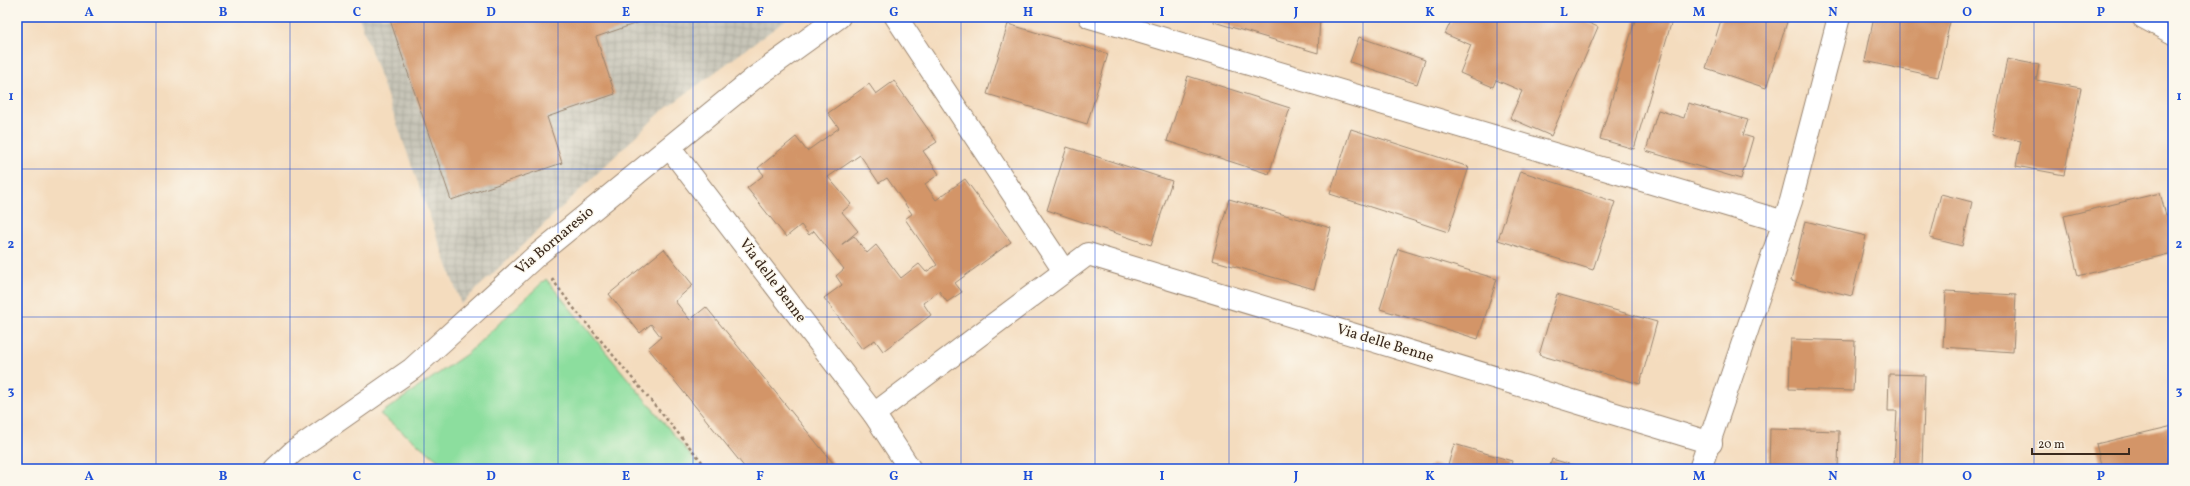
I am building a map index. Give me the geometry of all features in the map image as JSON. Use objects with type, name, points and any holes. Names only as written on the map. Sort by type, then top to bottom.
[{"type":"street","name":"Via Bornaresio","points":[[275,469],[293,452],[412,369],[537,255],[670,148],[752,79],[839,17]]},
{"type":"street","points":[[896,17],[1064,271]]},
{"type":"street","points":[[1090,17],[1784,222]]},
{"type":"street","points":[[1700,469],[1711,443],[1784,222],[1839,17]]},
{"type":"street","points":[[2143,17],[2173,33]]},
{"type":"street","name":"Via delle Benne","points":[[670,148],[874,414],[910,469]]},
{"type":"street","name":"Via delle Benne","points":[[874,414],[1088,254],[1711,443]]},
{"type":"path","points":[[537,255],[572,306],[708,469]]},
{"type":"shaded area","points":[[359,17],[790,17],[661,112],[461,304]]},
{"type":"green space","points":[[546,279],[702,469],[449,469],[380,414],[468,353]]},
{"type":"building","points":[[389,17],[655,17],[596,37],[615,94],[547,117],[562,163],[451,200]]},
{"type":"building","points":[[1214,17],[1320,17],[1318,53],[1214,22]]},
{"type":"building","points":[[1453,17],[1575,17],[1598,27],[1551,136],[1510,118],[1522,91],[1496,80],[1493,87],[1460,73],[1471,45],[1445,34]]},
{"type":"building","points":[[1636,17],[1673,17],[1634,149],[1600,139]]},
{"type":"building","points":[[1722,17],[1781,17],[1788,19],[1766,88],[1706,68]]},
{"type":"building","points":[[1874,17],[1951,17],[1938,77],[1865,61]]},
{"type":"building","points":[[1008,24],[1108,54],[1087,124],[987,94]]},
{"type":"building","points":[[1359,37],[1425,60],[1417,84],[1350,62]]},
{"type":"building","points":[[2007,59],[2039,65],[2036,80],[2081,88],[2064,175],[2016,166],[2021,141],[1992,135]]},
{"type":"building","points":[[1188,76],[1290,108],[1269,174],[1167,141]]},
{"type":"building","points":[[894,81],[937,142],[923,151],[939,174],[925,184],[936,200],[965,179],[1011,242],[955,283],[962,292],[947,302],[939,291],[923,303],[931,315],[883,351],[875,340],[862,349],[824,298],[842,285],[836,276],[844,269],[814,231],[809,235],[801,225],[786,237],[747,188],[764,175],[758,168],[796,137],[807,151],[839,128],[828,113],[869,84],[876,94]],"holes":[[[860,155],[879,183],[887,178],[912,214],[905,219],[937,265],[926,272],[919,264],[901,278],[876,245],[867,253],[854,236],[841,245],[858,231],[842,212],[851,204],[828,177]]]},
{"type":"building","points":[[1688,103],[1748,120],[1743,135],[1753,138],[1741,179],[1646,151],[1658,110],[1684,118]]},
{"type":"building","points":[[1351,129],[1469,167],[1448,232],[1330,194]]},
{"type":"building","points":[[1067,147],[1172,181],[1151,245],[1047,210]]},
{"type":"building","points":[[1520,171],[1615,202],[1593,270],[1498,240]]},
{"type":"building","points":[[2160,193],[2166,215],[2173,214],[2173,253],[2078,276],[2064,216]]},
{"type":"building","points":[[1941,194],[1972,202],[1962,246],[1930,238]]},
{"type":"building","points":[[1229,199],[1331,228],[1314,289],[1212,260]]},
{"type":"building","points":[[1805,221],[1866,236],[1852,296],[1791,281]]},
{"type":"building","points":[[664,249],[693,285],[675,301],[690,320],[706,307],[833,463],[826,469],[746,469],[648,348],[661,337],[651,324],[640,333],[609,294]]},
{"type":"building","points":[[1398,249],[1497,279],[1478,339],[1380,309]]},
{"type":"building","points":[[1946,291],[2016,295],[2013,352],[1943,347]]},
{"type":"building","points":[[1557,294],[1657,322],[1640,384],[1539,355]]},
{"type":"building","points":[[1791,339],[1855,341],[1853,391],[1789,389]]},
{"type":"building","points":[[1889,374],[1925,375],[1922,467],[1894,466],[1897,411],[1888,411]]},
{"type":"building","points":[[2173,426],[2173,469],[2102,469],[2096,444]]},
{"type":"building","points":[[1770,429],[1839,431],[1838,469],[1769,469]]},
{"type":"building","points":[[1454,444],[1512,461],[1510,469],[1447,469]]},
{"type":"building","points":[[1552,459],[1585,469],[1549,469]]},
{"type":"building","points":[[1432,464],[1447,469],[1430,469]]}]
